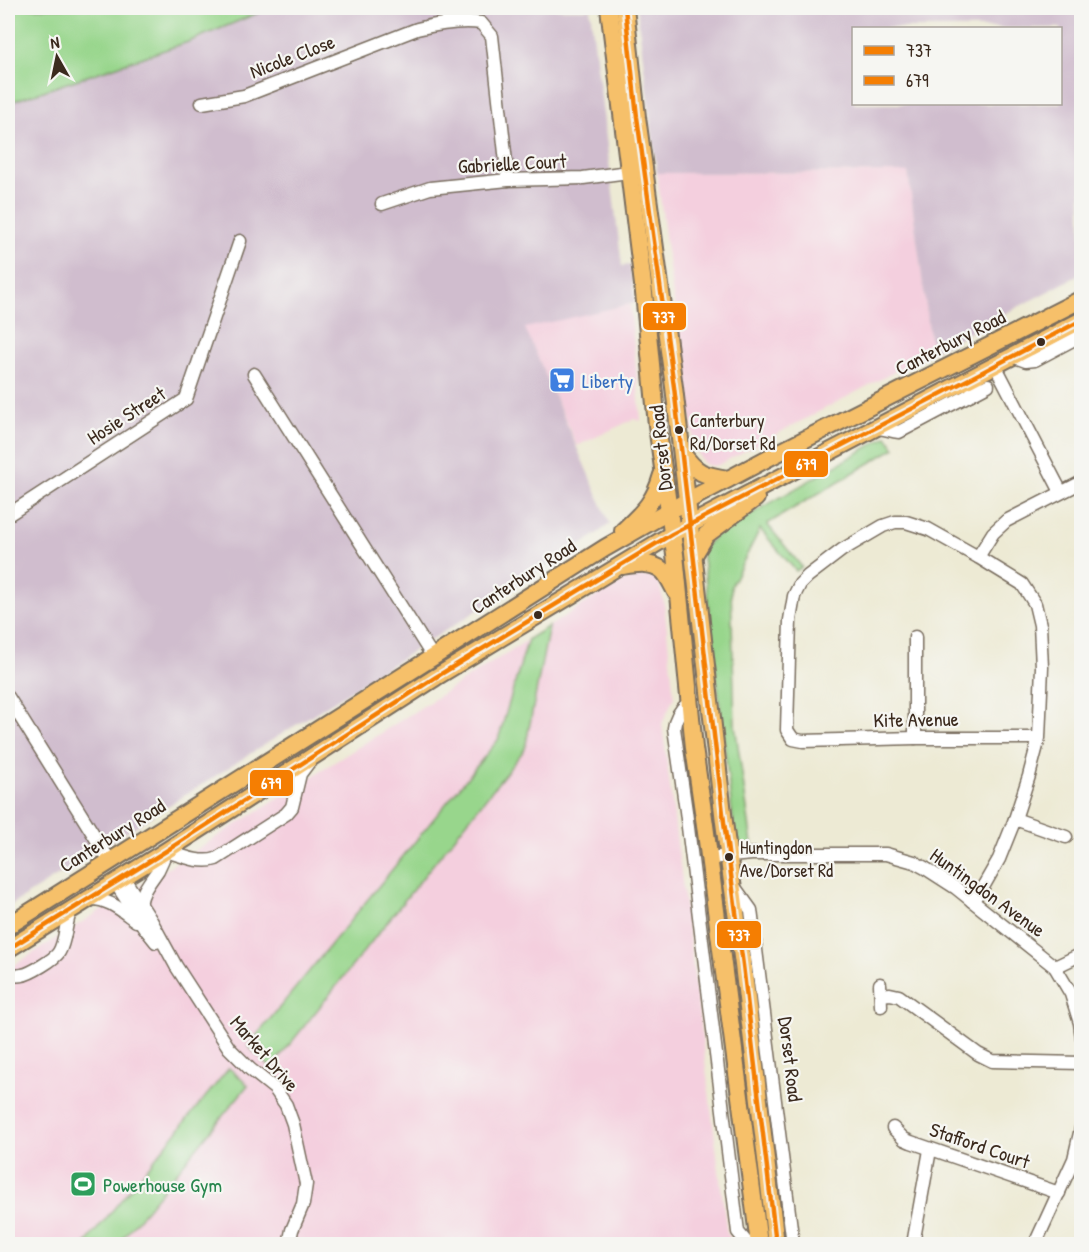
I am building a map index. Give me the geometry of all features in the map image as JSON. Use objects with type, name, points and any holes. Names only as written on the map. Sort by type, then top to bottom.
[{"type":"main road","name":"Dorset Road","points":[[609,8],[682,453],[776,1245]]},
{"type":"main road","name":"Dorset Road","points":[[625,8],[638,117],[637,171],[644,292],[679,598],[688,703],[759,1245]]},
{"type":"main road","name":"Canterbury Road","points":[[8,926],[605,548],[728,479],[1082,299]]},
{"type":"main road","name":"Canterbury Road","points":[[8,949],[590,582],[690,524],[798,467],[876,428],[983,380],[995,365],[1082,320]]},
{"type":"main road","points":[[986,348],[995,365]]},
{"type":"main road","points":[[682,453],[690,465],[704,475],[728,479]]},
{"type":"main road","points":[[694,555],[706,535],[798,467]]},
{"type":"main road","points":[[605,548],[652,502],[663,470]]},
{"type":"main road","points":[[619,566],[637,563],[655,566],[664,571],[679,598]]},
{"type":"main road","points":[[328,723],[339,739]]},
{"type":"main road","points":[[110,861],[119,880]]},
{"type":"street","name":"Nicole Close","points":[[202,104],[244,96],[417,29],[467,21],[481,23],[492,36],[508,180]]},
{"type":"street","name":"Gabrielle Court","points":[[382,204],[430,188],[508,180],[583,178],[637,171]]},
{"type":"street","name":"Hosie Street","points":[[8,515],[186,399],[240,241]]},
{"type":"street","name":"Canterbury Road","points":[[1012,356],[1026,361],[1035,360],[1082,335]]},
{"type":"street","points":[[995,365],[1061,492]]},
{"type":"street","points":[[254,374],[433,657]]},
{"type":"street","name":"Canterbury Road","points":[[876,428],[899,432],[971,394],[983,380]]},
{"type":"street","points":[[972,901],[994,869],[1015,819],[1029,776],[1039,738],[1042,649],[1035,604],[1022,584],[978,557],[993,533],[1006,521],[1082,482]]},
{"type":"street","name":"Kite Avenue","points":[[978,557],[928,529],[906,522],[895,522],[883,526],[842,550],[808,576],[800,584],[794,596],[790,620],[788,730],[793,739],[803,741],[1039,738]]},
{"type":"street","points":[[915,637],[915,738]]},
{"type":"street","points":[[8,697],[110,861]]},
{"type":"street","points":[[688,703],[681,710],[674,728],[738,1232],[748,1245]]},
{"type":"street","points":[[140,905],[146,885],[159,868],[166,851],[196,860],[211,861],[289,811],[300,774],[317,753]]},
{"type":"street","points":[[1015,819],[1065,837]]},
{"type":"street","name":"Huntingdon Avenue","points":[[709,858],[728,855],[886,854],[914,862],[972,901],[1055,967],[1071,994],[1082,1038]]},
{"type":"street","name":"Market Drive","points":[[119,880],[140,905],[166,951],[229,1048],[275,1089],[286,1105],[304,1173],[306,1190],[289,1245]]},
{"type":"street","name":"Market Drive","points":[[119,880],[144,927],[166,951]]},
{"type":"street","name":"Dorset Road","points":[[732,884],[751,910],[793,1245]]},
{"type":"street","points":[[89,899],[111,903],[144,927]]},
{"type":"street","points":[[8,974],[27,974],[58,953],[71,910]]},
{"type":"street","points":[[1055,967],[1082,954]]},
{"type":"street","points":[[881,995],[899,996],[978,1054],[992,1061],[1082,1063]]},
{"type":"street","points":[[712,1018],[727,997]]},
{"type":"street","points":[[1035,1245],[1074,1159],[1082,1124]]},
{"type":"street","name":"Stafford Court","points":[[893,1128],[904,1139],[930,1150],[1059,1192]]},
{"type":"street","points":[[913,1244],[930,1150]]},
{"type":"shaded area","points":[[271,8],[590,9],[622,266],[630,265],[635,303],[525,328],[610,524],[587,541],[8,907],[8,103],[195,40]]},
{"type":"shaded area","points":[[637,8],[1081,8],[1081,274],[932,352],[908,172],[657,173]]},
{"type":"shaded area","points":[[908,172],[932,352],[718,465],[707,465],[699,456],[693,438],[657,173]]},
{"type":"shaded area","points":[[630,304],[641,421],[634,419],[577,446],[524,327]]},
{"type":"shaded area","points":[[641,575],[658,578],[664,603],[674,697],[662,724],[727,1233],[736,1244],[8,1244],[8,969],[619,582]]},
{"type":"green space","points":[[8,8],[270,8],[188,42],[8,103]]},
{"type":"green space","points":[[887,436],[895,448],[767,524],[802,567],[796,571],[760,529],[731,586],[735,725],[752,844],[741,845],[735,838],[702,549],[718,533]]},
{"type":"green space","points":[[549,626],[525,749],[271,1068],[248,1046],[498,740],[528,639]]},
{"type":"green space","points":[[229,1068],[248,1085],[118,1244],[85,1244]]},
{"type":"transit line","name":"737","points":[[625,8],[637,117],[674,387],[776,1244]]},
{"type":"transit line","name":"679","points":[[8,949],[166,851],[436,677],[672,534],[1082,320]]},
{"type":"place","name":"Liberty","points":[[562,380]]},
{"type":"place","name":"Canterbury Rd/Dorset Rd","points":[[679,430]]},
{"type":"place","name":"Huntingdon Ave/Dorset Rd","points":[[729,857]]},
{"type":"place","name":"Powerhouse Gym","points":[[83,1184]]}]
